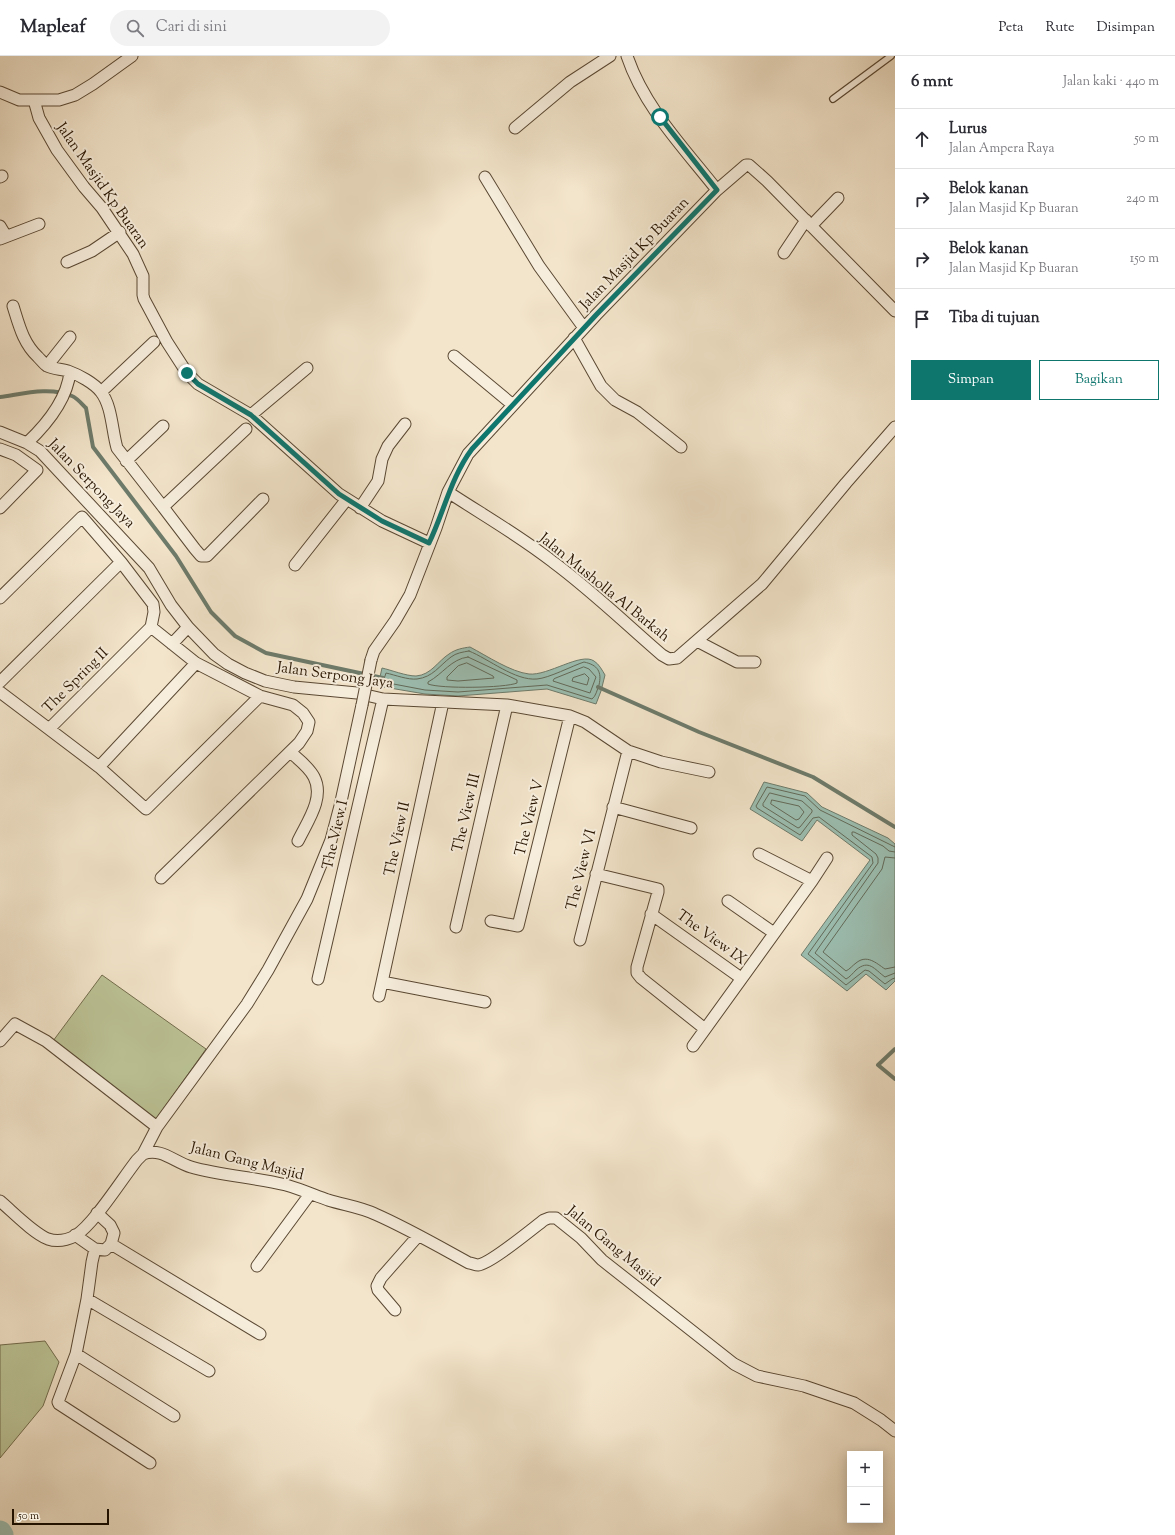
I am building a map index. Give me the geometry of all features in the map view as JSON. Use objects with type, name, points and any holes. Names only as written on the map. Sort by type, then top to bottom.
[{"type":"street","points":[[0,92],[19,100],[59,100],[75,95],[132,56]]},
{"type":"street","points":[[515,128],[570,82],[610,56]]},
{"type":"street","points":[[627,56],[650,105],[717,190],[749,165],[767,180],[895,311]]},
{"type":"street","name":"Jalan Masjid Kp Buaran","points":[[34,100],[39,118],[57,150],[120,232],[133,254],[142,272],[144,299],[161,333],[187,373],[198,384],[251,415],[339,494],[382,521],[429,543],[436,528],[448,492],[468,454],[574,338],[717,190]]},
{"type":"street","points":[[485,177],[539,266],[584,328]]},
{"type":"street","points":[[784,253],[809,223],[838,198]]},
{"type":"street","points":[[0,226],[3,238],[39,224]]},
{"type":"street","points":[[67,262],[92,251],[120,232]]},
{"type":"street","points":[[13,306],[27,345],[47,366],[69,377],[84,379],[101,392],[108,406],[113,436],[117,448],[201,556],[207,556],[263,499]]},
{"type":"street","points":[[47,366],[70,337]]},
{"type":"street","points":[[574,338],[601,386],[614,400],[637,412],[681,447]]},
{"type":"street","points":[[101,392],[154,342]]},
{"type":"street","points":[[454,356],[513,405]]},
{"type":"street","points":[[251,415],[307,368]]},
{"type":"street","points":[[27,443],[42,428],[57,407],[69,377]]},
{"type":"street","points":[[360,508],[378,481],[382,459],[388,446],[405,424]]},
{"type":"street","points":[[126,461],[164,426]]},
{"type":"street","name":"Jalan Musholla Al Barkah","points":[[448,492],[486,518],[504,527],[553,562],[587,589],[662,656],[669,659],[677,658],[762,584],[895,427]]},
{"type":"street","points":[[163,507],[246,430]]},
{"type":"street","name":"Jalan Serpong Jaya","points":[[0,432],[40,450],[141,559],[171,605],[188,627],[214,654],[228,664],[245,673],[265,681],[294,687],[357,693],[384,699],[507,705],[570,716],[585,722],[628,751],[661,762],[709,772]]},
{"type":"street","points":[[0,449],[16,455],[37,470],[0,508]]},
{"type":"street","points":[[295,565],[347,499]]},
{"type":"street","points":[[0,598],[82,517],[121,562],[153,604],[154,612],[151,627],[196,663],[260,696],[293,705],[303,713],[308,722],[307,731],[290,752],[161,878]]},
{"type":"street","points":[[0,1201],[42,1236],[58,1240],[67,1239],[76,1235],[97,1213],[143,1154],[158,1127],[247,1004],[268,970],[307,899],[331,840],[340,806],[371,660],[374,651],[395,622],[410,595],[429,543]]},
{"type":"street","points":[[0,682],[121,562]]},
{"type":"street","name":"The Spring II","points":[[0,692],[49,729],[151,627]]},
{"type":"street","points":[[172,644],[188,627]]},
{"type":"street","points":[[697,641],[737,662],[755,662]]},
{"type":"street","points":[[99,767],[196,663]]},
{"type":"street","points":[[49,729],[99,767],[146,809],[260,696]]},
{"type":"street","name":"The View I","points":[[318,979],[384,699]]},
{"type":"street","name":"The View II","points":[[379,996],[443,702]]},
{"type":"street","name":"The View III","points":[[456,927],[507,705]]},
{"type":"street","name":"The View V","points":[[491,921],[518,926],[570,716]]},
{"type":"street","name":"The View VI","points":[[580,940],[628,751]]},
{"type":"street","points":[[290,752],[308,769],[314,777],[316,785],[316,804],[298,841]]},
{"type":"street","points":[[613,808],[690,828]]},
{"type":"street","points":[[760,854],[812,881]]},
{"type":"street","points":[[741,978],[812,881],[827,858]]},
{"type":"street","name":"The View IX","points":[[596,874],[656,888],[658,892],[637,967],[638,973],[641,978],[705,1029]]},
{"type":"street","points":[[728,901],[774,933]]},
{"type":"street","name":"The View IX","points":[[651,914],[741,978],[693,1046]]},
{"type":"street","points":[[382,982],[485,1002]]},
{"type":"street","points":[[0,1041],[15,1024],[46,1041],[158,1127]]},
{"type":"street","name":"Jalan Gang Masjid","points":[[143,1154],[149,1152],[160,1152],[189,1166],[234,1177],[270,1182],[373,1213],[469,1263],[479,1265],[498,1254],[544,1220],[556,1218],[580,1238],[602,1260],[734,1364],[757,1376],[804,1386],[854,1403],[895,1431]]},
{"type":"street","points":[[257,1266],[310,1194]]},
{"type":"street","points":[[76,1235],[95,1250],[105,1250],[111,1244],[114,1234],[110,1225],[97,1213]]},
{"type":"street","points":[[395,1310],[376,1286],[380,1278],[418,1236]]},
{"type":"street","points":[[111,1244],[260,1334]]},
{"type":"street","points":[[95,1250],[76,1354],[58,1398],[59,1404],[150,1463]]},
{"type":"street","points":[[87,1300],[209,1372]]},
{"type":"street","points":[[76,1354],[174,1416]]},
{"type":"lane","points":[[833,99],[891,56]]},
{"type":"shaded area","points":[[102,975],[206,1049],[156,1119],[53,1041]]},
{"type":"shaded area","points":[[45,1341],[59,1362],[43,1406],[0,1458],[0,1345]]},
{"type":"water","points":[[470,647],[507,667],[529,674],[545,672],[581,660],[588,659],[594,661],[599,665],[605,675],[596,704],[547,689],[458,696],[425,694],[378,686],[382,668],[408,675],[421,675],[426,673],[452,652]]},
{"type":"water","points":[[764,782],[807,793],[822,807],[888,838],[895,844],[895,981],[886,990],[866,974],[847,991],[801,955],[870,860],[817,820],[802,841],[750,809]]},
{"type":"waterway","points":[[0,397],[45,391],[63,393],[76,398],[86,408],[93,447],[176,556],[211,612],[235,636],[266,653],[383,678]]},
{"type":"waterway","points":[[598,687],[699,732],[813,777],[895,827]]},
{"type":"waterway","points":[[895,1049],[878,1065],[895,1079]]},
{"type":"route","points":[[187,373],[198,384],[213,394],[234,404],[251,415],[339,494],[382,521],[429,543],[436,528],[448,492],[465,459],[472,449],[574,338],[713,196],[717,190],[660,117]]}]
